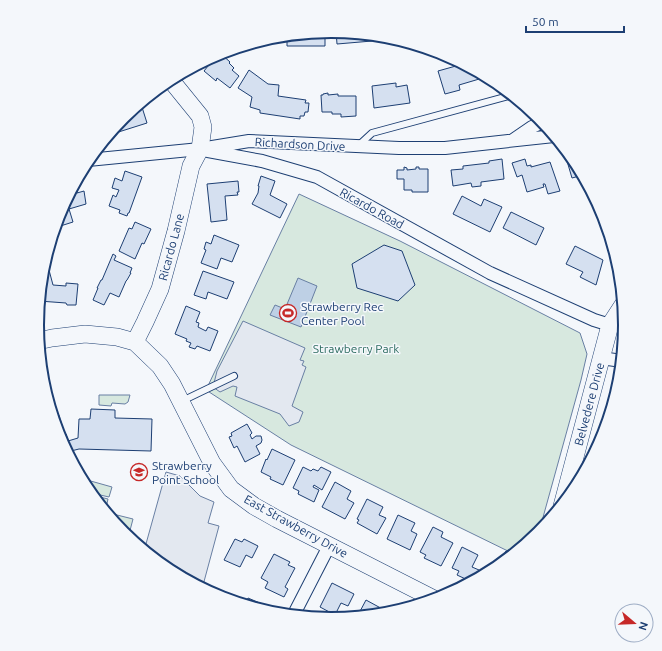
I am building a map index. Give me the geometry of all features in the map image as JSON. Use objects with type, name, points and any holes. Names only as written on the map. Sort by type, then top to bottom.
[{"type":"street","points":[[174,84],[200,116],[203,126],[200,149]]},
{"type":"street","name":"Richardson Drive","points":[[512,140],[537,125]]},
{"type":"street","name":"Richardson Drive","points":[[97,159],[200,149],[249,141],[356,147],[445,148],[548,137]]},
{"type":"street","name":"Ricardo Road","points":[[200,149],[262,161],[317,177],[490,273],[594,320],[610,325]]},
{"type":"street","name":"Ricardo Lane","points":[[135,342],[160,289],[176,231],[191,166],[200,149]]},
{"type":"street","name":"Belvedere Drive","points":[[566,491],[610,325],[618,314]]},
{"type":"street","points":[[44,340],[58,337],[85,334],[135,342]]},
{"type":"street","name":"East Strawberry Drive","points":[[135,342],[160,366],[182,401],[212,463],[231,489],[254,506],[428,596]]},
{"type":"street","points":[[601,358],[616,359]]},
{"type":"street","points":[[296,611],[329,546]]},
{"type":"lane","points":[[356,147],[372,133],[505,96]]},
{"type":"lane","points":[[182,401],[234,376]]},
{"type":"green space","name":"Strawberry Park","points":[[299,194],[400,241],[580,333],[587,354],[542,520],[521,542],[509,552],[291,445],[206,390]]},
{"type":"green space","points":[[99,395],[130,395],[128,402],[125,404],[112,403],[111,406],[99,405]]},
{"type":"green space","points":[[59,415],[64,432],[64,432]]},
{"type":"green space","points":[[89,481],[112,487],[109,497],[99,495]]},
{"type":"green space","points":[[100,497],[108,499],[107,505]]},
{"type":"green space","points":[[114,514],[133,519],[130,531]]},
{"type":"shaded area","points":[[243,321],[305,348],[300,360],[304,361],[302,365],[306,367],[292,406],[303,412],[299,422],[289,426],[280,414],[235,396],[237,387],[233,386],[220,392],[213,387],[217,371]]},
{"type":"shaded area","points":[[166,472],[180,476],[200,496],[214,502],[208,523],[219,526],[204,583],[171,565],[146,546]]},
{"type":"water","points":[[298,278],[317,286],[301,327],[270,315],[275,305],[285,309]]},
{"type":"building","points":[[325,38],[325,46],[287,46],[287,41],[293,40]]},
{"type":"building","points":[[337,38],[372,41],[372,41],[337,44]]},
{"type":"building","points":[[226,58],[234,68],[232,70],[239,76],[230,88],[217,78],[216,81],[204,71],[208,66]]},
{"type":"building","points":[[455,66],[479,79],[459,85],[460,90],[445,94],[438,71]]},
{"type":"building","points":[[249,70],[268,84],[279,85],[278,96],[306,100],[305,103],[309,103],[308,112],[305,112],[304,116],[300,116],[300,119],[260,113],[260,110],[250,107],[252,97],[238,88]]},
{"type":"building","points":[[396,83],[396,87],[407,85],[410,103],[374,108],[372,86]]},
{"type":"building","points":[[328,93],[328,95],[338,94],[338,96],[356,96],[356,116],[341,117],[341,114],[322,112],[321,95]]},
{"type":"building","points":[[142,108],[147,123],[119,132]]},
{"type":"building","points":[[502,159],[504,179],[481,182],[481,186],[472,187],[471,183],[453,186],[451,170],[463,169],[463,166],[489,163],[489,161]]},
{"type":"building","points":[[525,159],[527,166],[531,165],[531,167],[550,162],[560,191],[548,194],[545,184],[543,184],[544,187],[527,192],[522,175],[517,177],[512,163]]},
{"type":"building","points":[[567,162],[577,177],[572,178]]},
{"type":"building","points":[[404,167],[407,168],[407,170],[416,169],[416,167],[419,167],[419,169],[428,169],[428,192],[412,192],[412,190],[404,190],[404,179],[397,179],[397,170],[404,170]]},
{"type":"building","points":[[125,171],[142,177],[127,216],[119,213],[120,210],[109,206],[113,195],[116,197],[119,190],[112,188],[115,178],[122,181]]},
{"type":"building","points":[[261,176],[275,181],[270,195],[287,204],[280,218],[252,204],[258,193],[258,186]]},
{"type":"building","points":[[238,181],[238,195],[225,196],[227,220],[211,222],[207,184]]},
{"type":"building","points":[[77,191],[77,193],[84,191],[86,204],[69,209],[73,222],[61,226],[65,215]]},
{"type":"building","points":[[462,196],[481,206],[484,199],[502,207],[490,232],[453,214]]},
{"type":"building","points":[[511,212],[544,228],[536,245],[503,228]]},
{"type":"building","points":[[135,222],[151,229],[144,244],[142,243],[135,259],[119,251],[129,228],[132,229]]},
{"type":"building","points":[[214,235],[239,245],[232,262],[221,258],[217,269],[201,263],[206,250],[204,249],[206,242],[211,244]]},
{"type":"building","points":[[384,245],[402,251],[415,285],[398,301],[357,288],[352,264]]},
{"type":"building","points":[[575,246],[603,260],[596,285],[580,277],[583,272],[566,264]]},
{"type":"building","points":[[113,254],[116,256],[114,260],[132,268],[119,297],[110,293],[104,305],[93,300]]},
{"type":"building","points":[[49,270],[53,285],[66,286],[66,283],[78,284],[76,305],[45,301]]},
{"type":"building","points":[[203,271],[234,282],[227,299],[208,292],[206,299],[194,295]]},
{"type":"building","points":[[186,306],[200,312],[196,322],[199,323],[198,327],[206,331],[208,327],[218,331],[210,351],[197,346],[195,349],[189,347],[191,343],[186,341],[187,339],[175,334]]},
{"type":"building","points":[[91,409],[115,410],[115,418],[152,419],[151,451],[79,449],[72,451],[64,434],[66,434],[68,441],[78,438],[79,419],[90,419]]},
{"type":"building","points":[[247,424],[252,433],[250,435],[252,439],[256,436],[261,436],[262,440],[261,443],[256,446],[260,454],[245,462],[237,446],[234,448],[229,437],[232,436],[231,433]]},
{"type":"building","points":[[272,449],[295,460],[283,485],[270,479],[271,477],[261,472]]},
{"type":"building","points":[[303,467],[311,471],[313,469],[318,471],[321,467],[331,472],[322,490],[314,485],[313,487],[319,490],[314,502],[298,494],[299,491],[293,488]]},
{"type":"building","points":[[335,482],[351,491],[347,499],[354,503],[345,519],[322,507]]},
{"type":"building","points":[[367,499],[383,507],[379,515],[386,518],[377,534],[357,523],[359,520],[357,519]]},
{"type":"building","points":[[398,515],[415,523],[411,531],[417,534],[410,550],[387,539]]},
{"type":"building","points":[[433,527],[443,532],[441,537],[453,543],[441,566],[424,558],[426,555],[420,552]]},
{"type":"building","points":[[235,539],[242,542],[244,539],[258,546],[252,558],[246,555],[240,567],[224,560]]},
{"type":"building","points":[[462,547],[478,555],[472,567],[479,570],[477,573],[466,579],[457,575],[459,571],[452,568]]},
{"type":"building","points":[[274,554],[290,562],[288,565],[295,568],[285,587],[288,589],[284,597],[265,588],[268,582],[261,578]]},
{"type":"building","points":[[332,583],[354,594],[348,606],[341,603],[336,613],[331,613],[320,607]]},
{"type":"building","points":[[248,598],[263,604],[257,603],[247,600]]},
{"type":"building","points":[[366,600],[381,608],[369,611],[360,611]]},
{"type":"place","name":"Strawberry Rec Center Pool","points":[[288,313]]},
{"type":"place","name":"Strawberry Point School","points":[[139,472]]}]
